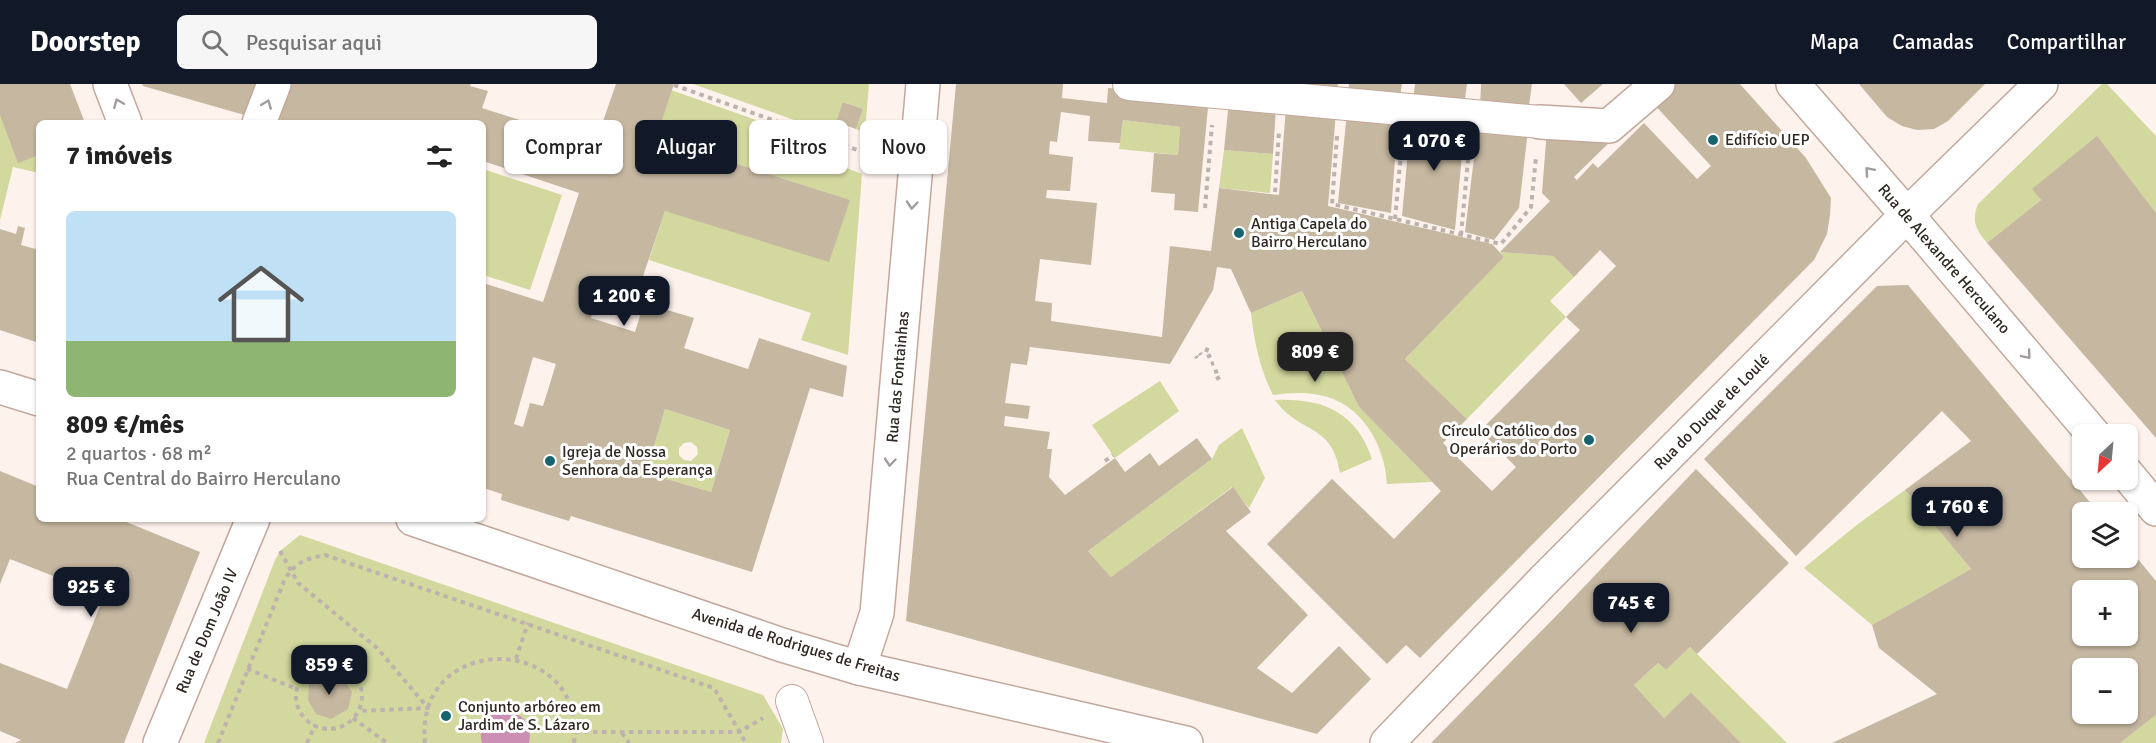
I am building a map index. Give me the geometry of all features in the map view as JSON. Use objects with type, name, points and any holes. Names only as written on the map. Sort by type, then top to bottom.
[{"type":"main road","points":[[110,84],[125,120]]},
{"type":"main road","points":[[261,120],[274,84]]},
{"type":"main road","name":"Rua das Fontainhas","points":[[859,668],[877,613],[923,84]]},
{"type":"main road","points":[[1540,122],[1609,126],[1658,84]]},
{"type":"main road","name":"Rua de Alexandre Herculano","points":[[1794,84],[2085,424]]},
{"type":"main road","name":"Rua do Duque de Loulé","points":[[1387,743],[1545,579],[1907,214],[2041,84]]},
{"type":"main road","points":[[0,387],[36,398]]},
{"type":"main road","points":[[2138,487],[2156,509]]},
{"type":"main road","name":"Rua de Dom João IV","points":[[160,743],[252,522]]},
{"type":"main road","name":"Avenida de Rodrigues de Freitas","points":[[422,522],[782,645],[859,668],[1186,743]]},
{"type":"street","points":[[1129,84],[1540,122]]},
{"type":"street","points":[[782,707],[807,743]]},
{"type":"path","points":[[674,85],[860,151]]},
{"type":"path","points":[[1205,207],[1215,92]]},
{"type":"path","points":[[1275,192],[1281,98]]},
{"type":"path","points":[[1340,103],[1332,204],[1501,244],[1532,207],[1540,122]]},
{"type":"path","points":[[1395,219],[1405,110]]},
{"type":"path","points":[[1461,235],[1472,116]]},
{"type":"path","points":[[1106,461],[1113,455]]},
{"type":"path","points":[[280,551],[298,583],[377,648],[428,708]]},
{"type":"path","points":[[218,743],[284,581],[291,570],[305,559],[325,555],[714,688],[746,743]]},
{"type":"path","points":[[516,659],[528,623]]},
{"type":"path","points":[[426,743],[424,730],[428,708],[438,689],[453,673],[473,662],[494,658],[516,659],[535,667],[551,678],[564,694],[572,712],[574,743]]},
{"type":"path","points":[[339,664],[349,669],[357,678],[362,692],[359,711],[345,725],[325,729],[315,726],[300,710],[297,689],[300,679],[317,665],[339,664]]},
{"type":"path","points":[[248,669],[297,689]]},
{"type":"path","points":[[575,732],[739,732],[782,707]]},
{"type":"path","points":[[359,711],[428,708]]},
{"type":"path","points":[[353,718],[387,743]]},
{"type":"path","points":[[307,743],[315,726]]},
{"type":"path","points":[[622,732],[629,743]]},
{"type":"green space","points":[[693,84],[869,84],[866,120],[860,120],[860,130],[856,129],[863,109],[844,102],[837,120],[794,120]]},
{"type":"green space","points":[[2102,84],[2107,84],[2156,136],[2156,213],[2097,137],[2033,189],[2041,200],[1987,243],[1976,225],[1975,215],[1978,204]]},
{"type":"green space","points":[[671,90],[756,120],[749,120],[749,168],[737,164],[737,120],[662,120]]},
{"type":"green space","points":[[0,115],[36,152],[36,172],[13,167],[0,220]]},
{"type":"green space","points":[[1123,120],[1180,127],[1178,155],[1119,149]]},
{"type":"green space","points":[[1224,150],[1273,154],[1270,193],[1219,188]]},
{"type":"green space","points":[[848,169],[862,174],[848,355],[801,340],[811,313],[649,260],[665,211],[849,200],[768,174],[848,174]]},
{"type":"green space","points":[[486,170],[562,195],[530,290],[486,276]]},
{"type":"green space","points":[[1500,252],[1553,256],[1574,277],[1550,301],[1566,317],[1467,419],[1405,359],[1504,257]]},
{"type":"green space","points":[[1302,291],[1359,407],[1432,482],[1387,484],[1376,441],[1368,428],[1347,406],[1334,399],[1313,394],[1273,395],[1258,355],[1251,313]]},
{"type":"green space","points":[[1160,381],[1179,411],[1115,458],[1092,425]]},
{"type":"green space","points":[[1275,400],[1308,402],[1336,411],[1357,430],[1372,459],[1340,473],[1336,457],[1323,437],[1295,419]]},
{"type":"green space","points":[[665,409],[730,430],[711,492],[646,473]],"holes":[[[691,442],[697,447],[698,454],[691,461],[684,460],[679,455],[679,448],[684,443]]]},
{"type":"green space","points":[[1242,428],[1265,478],[1249,508],[1232,487],[1111,577],[1088,551],[1212,459],[1219,445]]},
{"type":"green space","points":[[1905,490],[1971,569],[1872,625],[1804,568],[1858,524]]},
{"type":"green space","points":[[300,535],[763,695],[783,729],[781,743],[204,743],[275,560],[280,551]]},
{"type":"green space","points":[[1690,647],[1787,743],[1741,743],[1691,692],[1664,718],[1634,685],[1658,663],[1666,670]]},
{"type":"green space","points":[[2156,715],[2156,743],[2120,743]]},
{"type":"shaded area","points":[[504,710],[516,713],[525,720],[530,736],[529,743],[482,743],[481,731],[485,722],[493,714]]},
{"type":"building","points":[[0,84],[70,84],[84,120],[36,120],[36,156],[18,163],[0,115]]},
{"type":"building","points":[[142,84],[265,84],[255,118]]},
{"type":"building","points":[[283,84],[471,84],[470,86],[488,91],[482,108],[520,120],[504,120],[504,168],[486,162],[486,120],[269,120]]},
{"type":"building","points":[[616,84],[674,84],[662,120],[635,120],[635,174],[737,174],[737,164],[749,168],[749,174],[769,174],[850,200],[829,262],[665,211],[635,300],[600,289],[591,318],[635,332],[644,303],[694,318],[684,348],[748,369],[759,338],[847,366],[843,397],[810,388],[752,572],[571,516],[569,521],[501,500],[502,494],[486,489],[486,284],[543,302],[579,193],[522,174],[623,174],[623,120],[603,120]],"holes":[[[533,357],[556,364],[543,406],[530,403],[523,427],[514,424]],[[665,409],[730,430],[711,492],[646,473]]]},
{"type":"building","points":[[956,84],[1063,84],[1062,98],[1107,103],[1108,88],[1209,97],[1198,212],[1174,210],[1175,194],[1151,192],[1154,153],[1178,155],[1180,127],[1123,120],[1120,143],[1088,141],[1090,116],[1061,112],[1057,142],[1050,141],[1049,154],[1073,157],[1070,191],[1047,190],[1046,198],[1097,203],[1091,265],[1040,259],[1035,301],[1052,303],[1051,321],[1162,337],[1170,246],[1211,251],[1219,188],[1279,195],[1286,108],[1336,112],[1328,206],[1492,244],[1504,257],[1405,359],[1467,419],[1443,443],[1492,491],[1516,467],[1480,431],[1580,330],[1566,317],[1616,266],[1600,250],[1574,277],[1553,256],[1500,252],[1550,201],[1542,193],[1547,129],[1616,136],[1574,177],[1577,180],[1593,163],[1598,168],[1644,123],[1697,179],[1711,166],[1652,102],[1672,84],[1740,84],[1806,158],[1831,198],[1827,234],[1814,260],[1420,658],[1406,645],[1387,664],[1267,544],[1332,479],[1394,539],[1441,491],[1359,407],[1302,291],[1251,313],[1231,269],[1217,267],[1213,290],[1170,364],[1030,347],[1027,365],[1011,363],[1005,403],[1030,406],[1028,419],[1005,416],[1004,426],[1050,432],[1047,449],[1052,449],[1049,477],[1065,495],[1115,458],[1125,472],[1150,453],[1159,466],[1197,438],[1212,459],[1088,551],[1111,577],[1233,487],[1251,512],[1226,531],[1308,615],[1257,668],[1292,693],[1339,646],[1371,679],[1317,734],[906,621]]},
{"type":"building","points":[[1287,84],[1338,84],[1337,93]]},
{"type":"building","points":[[1349,84],[1402,84],[1399,102],[1348,97]]},
{"type":"building","points":[[1415,84],[1467,84],[1464,106],[1413,100]]},
{"type":"building","points":[[1481,84],[1532,84],[1528,113],[1480,107]]},
{"type":"building","points":[[1564,84],[1603,84],[1581,103]]},
{"type":"building","points":[[1859,84],[1985,84],[1948,121],[1934,129],[1917,130],[1902,126],[1887,117]]},
{"type":"building","points":[[1229,101],[1276,107],[1273,154],[1224,150]]},
{"type":"building","points":[[843,102],[863,109],[856,129],[848,126],[848,120],[837,120]]},
{"type":"building","points":[[1347,112],[1398,117],[1391,213],[1338,203]]},
{"type":"building","points":[[1411,119],[1465,122],[1455,230],[1402,216]]},
{"type":"building","points":[[1478,125],[1528,130],[1519,208],[1494,240],[1465,232]]},
{"type":"building","points":[[2097,136],[2156,213],[2156,438],[1987,243],[2041,200],[2032,189]]},
{"type":"building","points":[[18,226],[25,228],[21,245],[36,249],[36,342],[0,330],[0,229],[16,234]]},
{"type":"building","points":[[1908,285],[2072,481],[2072,490],[2080,490],[2090,502],[2072,502],[2072,568],[2138,568],[2138,559],[2156,581],[2156,715],[2120,743],[1832,743],[1937,694],[1879,648],[1872,625],[1971,569],[1905,490],[1971,441],[1942,411],[1796,556],[1704,459],[1877,286]]},
{"type":"building","points":[[1696,469],[1789,563],[1697,654],[1690,647],[1666,670],[1658,663],[1634,685],[1664,718],[1691,692],[1741,743],[1431,743],[1561,611]]},
{"type":"building","points":[[0,471],[36,486],[36,522],[126,522],[200,552],[124,743],[15,743],[21,740],[0,731],[0,663],[67,689],[104,596],[10,559],[0,584]]},
{"type":"building","points":[[325,673],[341,676],[352,692],[348,709],[331,719],[316,714],[308,700],[309,684]]},
{"type":"place","name":"Edifício UEP","points":[[1713,140]]},
{"type":"place","name":"Antiga Capela do Bairro Herculano","points":[[1239,233]]},
{"type":"place","name":"Círculo Católico dos Operários do Porto","points":[[1589,440]]},
{"type":"place","name":"Igreja de Nossa Senhora da Esperança","points":[[550,461]]},
{"type":"place","name":"Conjunto arbóreo em Jardim de S. Lázaro","points":[[446,716]]}]
